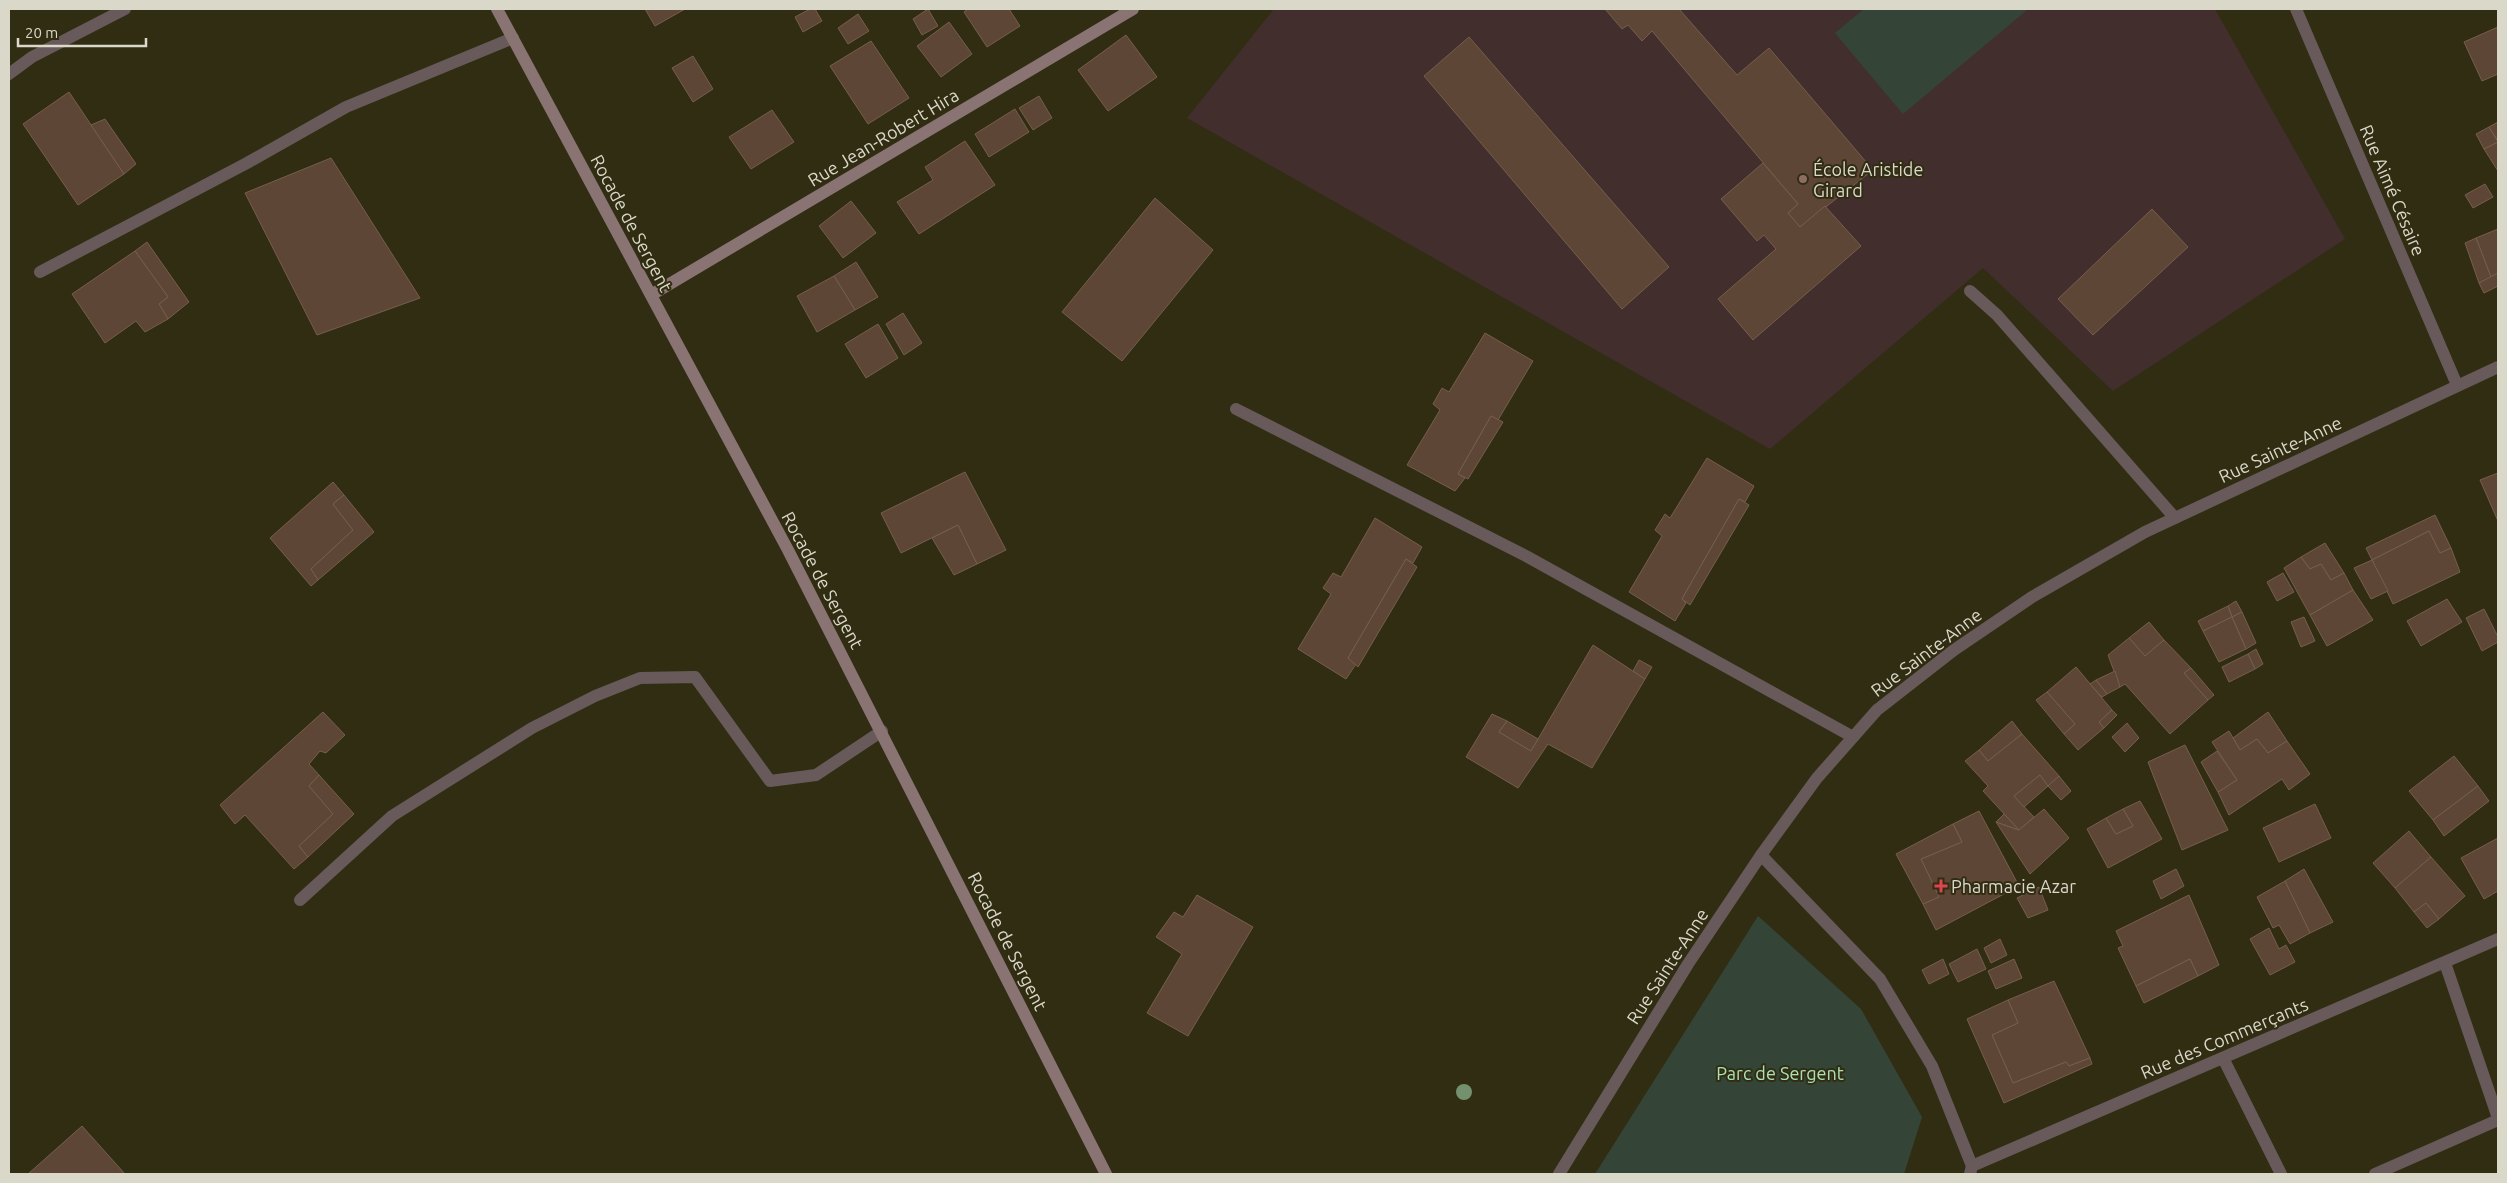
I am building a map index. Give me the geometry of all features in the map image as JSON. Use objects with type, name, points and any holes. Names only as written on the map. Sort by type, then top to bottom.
[{"type":"main road","name":"Rocade de Sergent","points":[[497,9],[882,731],[1106,1174]]},
{"type":"main road","name":"Rue Jean-Robert Hira","points":[[651,295],[1133,9]]},
{"type":"street","points":[[9,74],[32,57],[125,9]]},
{"type":"street","name":"Rue Aimé Césaire","points":[[2296,9],[2457,385]]},
{"type":"street","points":[[40,272],[247,163],[346,107],[513,38]]},
{"type":"street","points":[[1970,291],[1998,315],[2175,518]]},
{"type":"street","name":"Rue Sainte-Anne","points":[[1559,1174],[1688,964],[1760,856],[1817,778],[1877,710],[1954,650],[2032,597],[2145,532],[2498,367]]},
{"type":"street","points":[[1236,409],[1526,556],[1853,737]]},
{"type":"street","points":[[300,900],[392,816],[532,728],[595,696],[640,678],[695,678],[770,781],[816,775],[882,731]]},
{"type":"street","points":[[1760,856],[1880,979],[1932,1066],[1971,1170]]},
{"type":"street","name":"Rue des Commerçants","points":[[1971,1170],[2498,939]]},
{"type":"street","points":[[2375,1174],[2498,1119],[2445,963]]},
{"type":"street","points":[[2223,1058],[2281,1174]]},
{"type":"shaded area","name":"École Aristide Girard","points":[[1274,9],[2215,9],[2345,239],[2113,391],[1983,268],[1770,449],[1187,118]]},
{"type":"green space","points":[[1864,9],[2028,9],[1903,114],[1835,33]]},
{"type":"green space","name":"Parc de Sergent","points":[[1758,916],[1861,1009],[1922,1117],[1904,1174],[1595,1174]]},
{"type":"building","points":[[645,9],[685,9],[655,26]]},
{"type":"building","points":[[810,9],[815,9],[822,21],[803,32],[795,17]]},
{"type":"building","points":[[928,9],[938,26],[922,35],[913,19]]},
{"type":"building","points":[[968,9],[1009,9],[1020,26],[987,47],[964,12]]},
{"type":"building","points":[[1605,9],[1679,9],[1737,75],[1769,48],[1873,170],[1800,227],[1788,213],[1798,204],[1652,31],[1642,41],[1628,25],[1622,29]]},
{"type":"building","points":[[858,14],[869,31],[848,44],[838,28]]},
{"type":"building","points":[[949,22],[972,54],[941,77],[917,46]]},
{"type":"building","points":[[2498,27],[2498,74],[2482,81],[2464,42]]},
{"type":"building","points":[[1126,35],[1157,77],[1108,111],[1078,70]]},
{"type":"building","points":[[1469,37],[1669,267],[1622,309],[1424,76]]},
{"type":"building","points":[[871,41],[909,98],[868,124],[830,66]]},
{"type":"building","points":[[693,56],[713,89],[693,102],[672,68]]},
{"type":"building","points":[[69,92],[124,174],[78,205],[23,124]]},
{"type":"building","points":[[1039,96],[1052,118],[1033,130],[1019,108]]},
{"type":"building","points":[[1015,109],[1029,132],[989,157],[975,134]]},
{"type":"building","points":[[772,110],[794,142],[751,169],[729,137]]},
{"type":"building","points":[[105,119],[136,164],[124,174],[91,125]]},
{"type":"building","points":[[2498,122],[2498,141],[2489,127]]},
{"type":"building","points":[[2489,127],[2498,142],[2484,149],[2476,134]]},
{"type":"building","points":[[965,141],[995,185],[919,234],[897,202],[933,180],[925,167]]},
{"type":"building","points":[[2498,142],[2498,171],[2484,149]]},
{"type":"building","points":[[331,158],[420,298],[317,335],[245,193]]},
{"type":"building","points":[[1763,163],[1798,204],[1788,213],[1800,227],[1825,206],[1861,246],[1753,340],[1718,299],[1776,249],[1764,235],[1757,241],[1721,199]]},
{"type":"building","points":[[2485,184],[2493,197],[2473,208],[2465,195]]},
{"type":"building","points":[[1155,198],[1213,250],[1122,361],[1062,312]]},
{"type":"building","points":[[851,201],[876,233],[843,258],[819,226]]},
{"type":"building","points":[[2152,209],[2188,247],[2093,335],[2058,299]]},
{"type":"building","points":[[2498,229],[2498,273],[2491,277],[2476,238]]},
{"type":"building","points":[[2476,238],[2491,277],[2479,283],[2465,243]]},
{"type":"building","points":[[147,242],[189,302],[168,319],[159,304],[168,297],[135,251]]},
{"type":"building","points":[[135,251],[168,297],[159,304],[168,319],[145,332],[136,321],[105,343],[72,294]]},
{"type":"building","points":[[856,262],[878,297],[855,310],[834,276]]},
{"type":"building","points":[[2498,273],[2498,286],[2484,293],[2479,283]]},
{"type":"building","points":[[834,276],[855,310],[817,332],[797,296]]},
{"type":"building","points":[[903,313],[922,343],[904,355],[886,324]]},
{"type":"building","points":[[878,324],[898,358],[866,378],[845,344]]},
{"type":"building","points":[[1485,333],[1533,361],[1498,420],[1491,416],[1458,474],[1465,478],[1455,491],[1407,465],[1440,410],[1433,404],[1442,388],[1449,392]]},
{"type":"building","points":[[1491,416],[1503,422],[1468,479],[1458,474]]},
{"type":"building","points":[[1707,458],[1754,486],[1745,502],[1739,499],[1682,599],[1686,603],[1675,621],[1629,592],[1662,536],[1655,530],[1665,514],[1670,518]]},
{"type":"building","points":[[965,472],[1006,550],[977,564],[958,525],[901,553],[881,513]]},
{"type":"building","points":[[2498,473],[2498,521],[2480,480]]},
{"type":"building","points":[[333,482],[344,495],[333,504],[353,530],[311,569],[318,580],[311,586],[270,538]]},
{"type":"building","points":[[344,495],[374,532],[318,580],[311,569],[353,530],[333,504]]},
{"type":"building","points":[[1739,499],[1749,505],[1690,605],[1682,599]]},
{"type":"building","points":[[2435,515],[2451,548],[2440,553],[2429,531],[2372,560],[2366,548]]},
{"type":"building","points":[[1375,518],[1422,547],[1413,563],[1406,559],[1348,658],[1356,664],[1346,679],[1298,649],[1331,594],[1323,588],[1333,573],[1341,577]]},
{"type":"building","points":[[958,525],[977,564],[954,575],[932,538]]},
{"type":"building","points":[[2429,531],[2440,553],[2451,548],[2460,572],[2393,604],[2372,560]]},
{"type":"building","points":[[2325,543],[2344,573],[2331,580],[2321,564],[2310,569],[2301,557]]},
{"type":"building","points":[[2301,557],[2310,569],[2321,564],[2331,580],[2344,573],[2353,590],[2310,615],[2284,568]]},
{"type":"building","points":[[1406,559],[1417,567],[1358,667],[1348,658]]},
{"type":"building","points":[[2372,560],[2388,591],[2371,599],[2354,568]]},
{"type":"building","points":[[2283,573],[2294,592],[2277,601],[2267,582]]},
{"type":"building","points":[[2353,590],[2373,620],[2327,646],[2310,615]]},
{"type":"building","points":[[2447,599],[2462,622],[2421,646],[2407,621]]},
{"type":"building","points":[[2236,601],[2242,612],[2232,617],[2228,606]]},
{"type":"building","points":[[2228,606],[2232,617],[2203,631],[2198,621]]},
{"type":"building","points":[[2484,609],[2498,637],[2498,642],[2482,651],[2466,618]]},
{"type":"building","points":[[2242,612],[2256,643],[2246,649],[2232,617]]},
{"type":"building","points":[[2232,617],[2246,649],[2219,662],[2203,631]]},
{"type":"building","points":[[2304,617],[2315,641],[2301,647],[2291,622]]},
{"type":"building","points":[[2149,622],[2164,640],[2145,656],[2129,638]]},
{"type":"building","points":[[2129,638],[2145,656],[2164,640],[2191,668],[2184,673],[2208,700],[2170,734],[2125,684],[2120,687],[2108,655]]},
{"type":"building","points":[[1593,645],[1645,679],[1592,768],[1548,744],[1518,788],[1466,757],[1492,714],[1507,721],[1499,732],[1531,751]]},
{"type":"building","points":[[2256,649],[2263,664],[2255,669],[2248,654]]},
{"type":"building","points":[[2248,654],[2255,669],[2229,682],[2222,667]]},
{"type":"building","points":[[1639,660],[1652,667],[1645,679],[1633,671]]},
{"type":"building","points":[[2076,667],[2112,710],[2099,722],[2104,728],[2078,750],[2064,734],[2075,724],[2047,692]]},
{"type":"building","points":[[2191,668],[2214,695],[2208,700],[2184,673]]},
{"type":"building","points":[[2115,671],[2120,687],[2107,694],[2096,680]]},
{"type":"building","points":[[2096,680],[2107,694],[2102,697],[2090,684]]},
{"type":"building","points":[[2047,692],[2075,724],[2064,734],[2036,700]]},
{"type":"building","points":[[2112,710],[2117,715],[2104,728],[2099,722]]},
{"type":"building","points":[[323,712],[345,735],[326,753],[320,751],[309,764],[319,775],[309,786],[333,814],[299,846],[308,857],[294,869],[245,815],[235,824],[220,805]]},
{"type":"building","points":[[2268,712],[2287,741],[2268,753],[2257,739],[2240,750],[2233,738]]},
{"type":"building","points":[[1507,721],[1538,739],[1531,751],[1499,732]]},
{"type":"building","points":[[2012,721],[2022,734],[1988,761],[1979,750]]},
{"type":"building","points":[[2127,723],[2139,738],[2125,752],[2112,737]]},
{"type":"building","points":[[2229,731],[2240,750],[2257,739],[2268,753],[2287,741],[2310,774],[2289,790],[2282,779],[2229,815],[2218,792],[2237,780],[2212,742]]},
{"type":"building","points":[[2022,734],[2059,776],[2048,786],[2040,775],[2014,796],[2034,817],[2019,830],[1983,791],[1988,786],[1965,761],[1979,750],[1988,761]]},
{"type":"building","points":[[2185,745],[2228,830],[2182,850],[2148,762]]},
{"type":"building","points":[[2217,751],[2237,780],[2218,792],[2201,762]]},
{"type":"building","points":[[2454,756],[2478,786],[2433,820],[2409,791]]},
{"type":"building","points":[[319,775],[354,814],[308,857],[299,846],[333,814],[309,786]]},
{"type":"building","points":[[2040,775],[2048,786],[2024,807],[2014,796]]},
{"type":"building","points":[[2059,776],[2071,791],[2061,800],[2048,786]]},
{"type":"building","points":[[2478,786],[2489,801],[2444,836],[2433,820]]},
{"type":"building","points":[[2140,801],[2162,839],[2108,868],[2087,829],[2106,818],[2116,834],[2133,826],[2123,809]]},
{"type":"building","points":[[2315,804],[2331,838],[2279,862],[2263,828]]},
{"type":"building","points":[[2044,809],[2069,838],[2030,874],[1996,822],[2019,830]]},
{"type":"building","points":[[2123,809],[2133,826],[2116,834],[2106,818]]},
{"type":"building","points":[[1979,811],[2019,886],[1936,930],[1923,904],[1939,897],[1921,859],[1962,842],[1953,824]]},
{"type":"building","points":[[2004,814],[2019,830],[1996,822]]},
{"type":"building","points":[[1953,824],[1962,842],[1921,859],[1939,897],[1923,904],[1896,854]]},
{"type":"building","points":[[2409,831],[2431,857],[2395,888],[2373,863]]},
{"type":"building","points":[[2498,838],[2498,891],[2484,899],[2461,858]]},
{"type":"building","points":[[2431,857],[2465,896],[2439,919],[2426,903],[2414,912],[2395,888]]},
{"type":"building","points":[[2176,869],[2184,886],[2161,899],[2153,881]]},
{"type":"building","points":[[2304,869],[2333,922],[2310,933],[2285,881]]},
{"type":"building","points":[[2285,881],[2310,933],[2290,944],[2279,925],[2273,928],[2257,897]]},
{"type":"building","points":[[2039,887],[2048,910],[2028,918],[2017,898]]},
{"type":"building","points":[[1197,895],[1253,927],[1188,1036],[1147,1013],[1182,954],[1156,937],[1174,912],[1183,917]]},
{"type":"building","points":[[2189,895],[2219,965],[2198,976],[2190,959],[2136,986],[2118,948],[2123,946],[2116,931]]},
{"type":"building","points":[[2426,903],[2439,919],[2427,928],[2414,912]]},
{"type":"building","points":[[2269,928],[2279,949],[2286,945],[2295,962],[2270,975],[2250,939]]},
{"type":"building","points":[[2000,939],[2007,955],[1991,963],[1984,948]]},
{"type":"building","points":[[1977,949],[1986,969],[1958,982],[1949,964]]},
{"type":"building","points":[[1943,959],[1949,974],[1929,984],[1922,970]]},
{"type":"building","points":[[2014,959],[2022,978],[1996,989],[1988,971]]},
{"type":"building","points":[[2190,959],[2198,976],[2144,1003],[2136,986]]},
{"type":"building","points":[[2054,981],[2090,1058],[2069,1066],[2066,1062],[2013,1083],[1992,1035],[2018,1023],[2008,1000]]},
{"type":"building","points":[[2008,1000],[2018,1023],[1992,1035],[2013,1083],[2066,1062],[2069,1066],[2090,1058],[2092,1064],[2004,1103],[1967,1019]]},
{"type":"building","points":[[82,1126],[125,1174],[28,1174]]},
{"type":"place","name":"École Aristide Girard","points":[[1803,179]]},
{"type":"place","name":"Pharmacie Azar","points":[[1941,886]]}]
